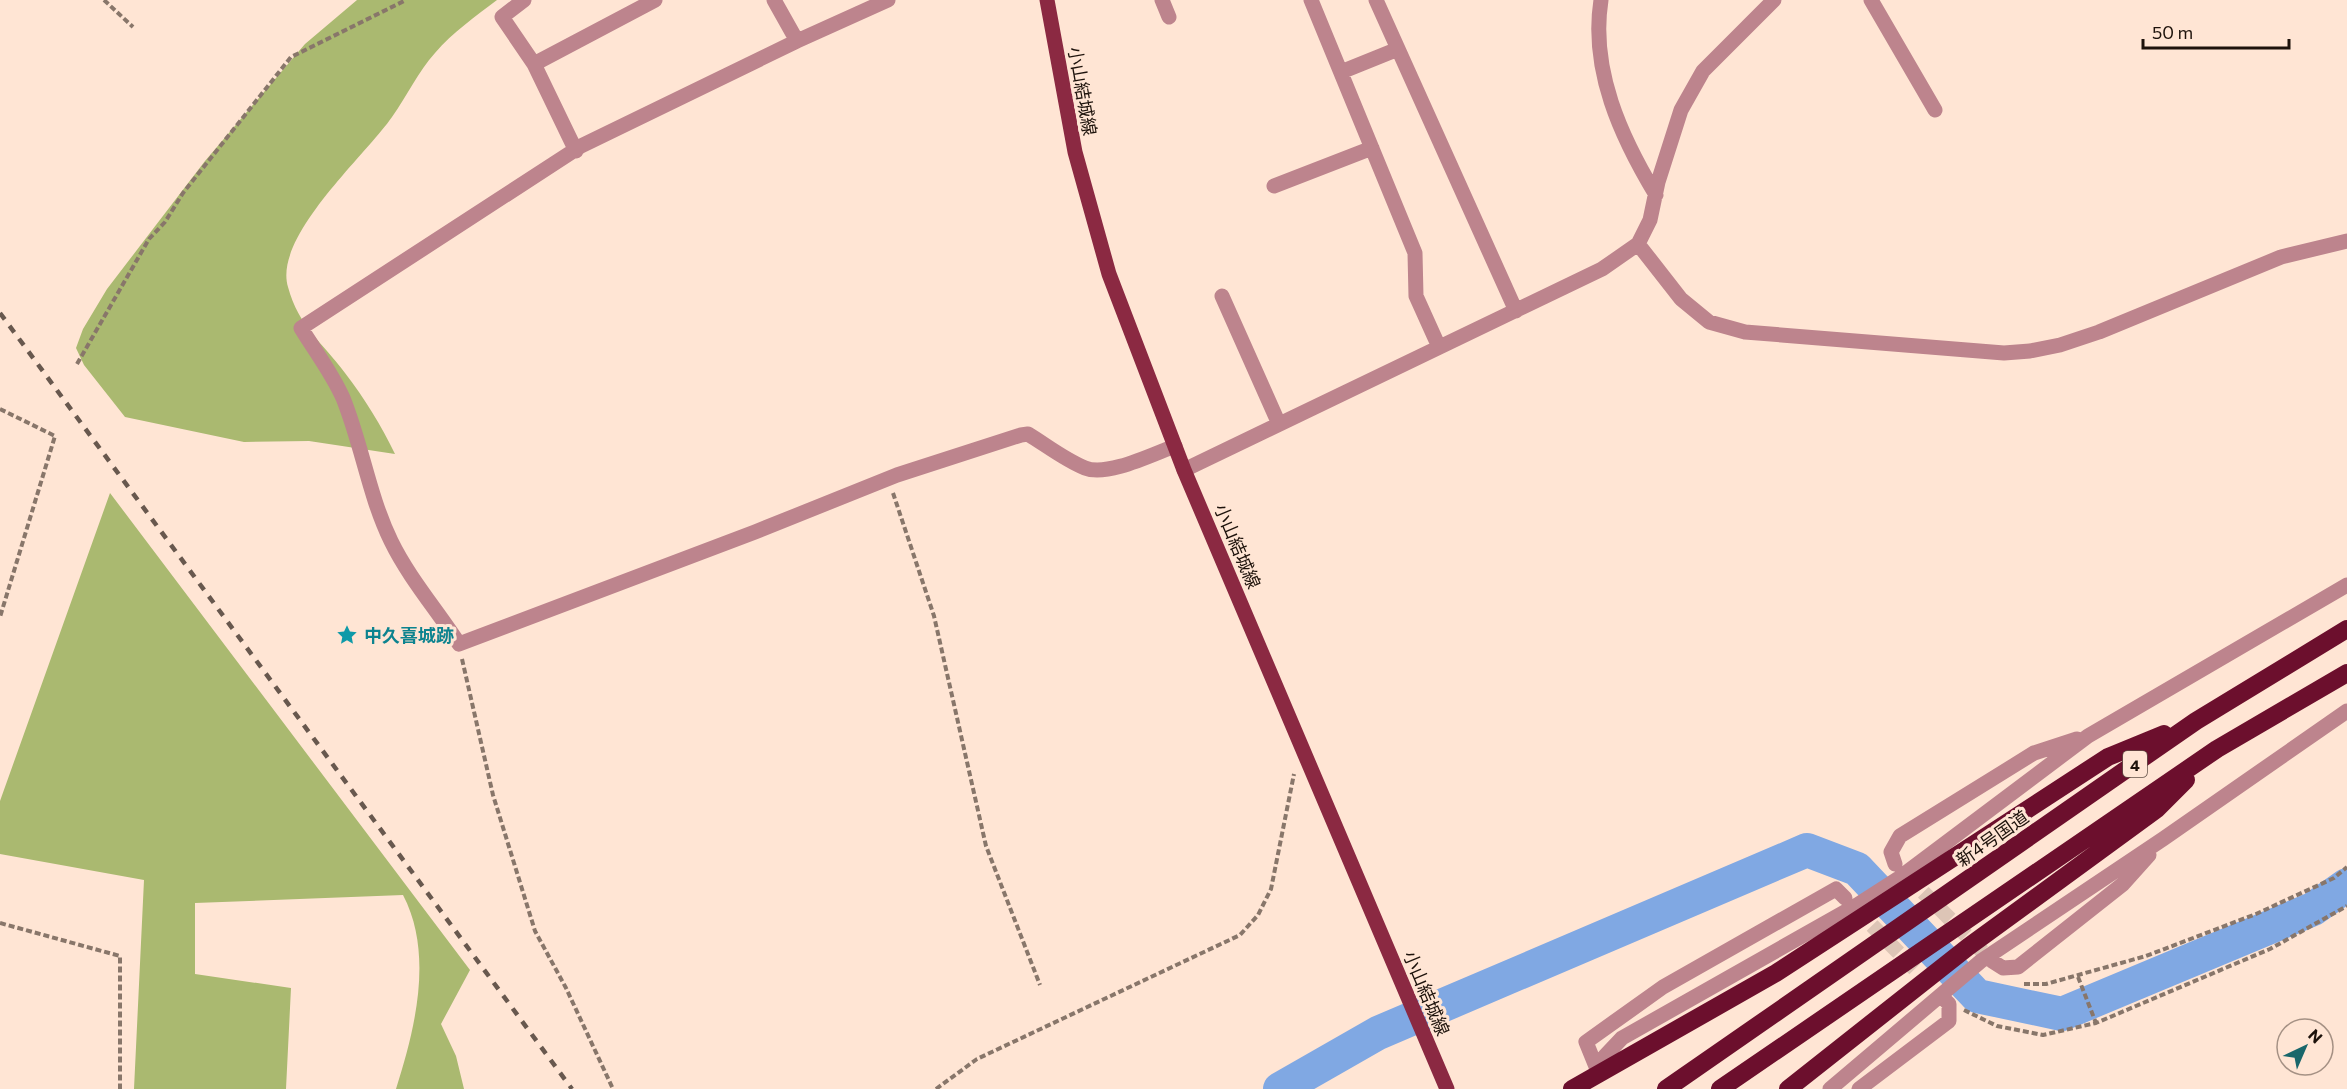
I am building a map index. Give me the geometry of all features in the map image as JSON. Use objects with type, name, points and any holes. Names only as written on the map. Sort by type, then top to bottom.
[{"type":"highway","name":"新4号国道","points":[[1666,1089],[2196,721],[2347,629]]},
{"type":"highway","name":"4","points":[[1719,1089],[2217,749],[2347,673]]},
{"type":"highway","points":[[1572,1089],[1776,973],[1857,906],[1901,876],[2108,757],[2196,721]]},
{"type":"highway","points":[[1788,1089],[1941,993],[1968,947],[2157,809],[2217,749]]},
{"type":"main road","name":"小山結城線","points":[[1047,0],[1075,152],[1100,247],[1184,470],[1447,1089]]},
{"type":"street","points":[[524,0],[502,17],[534,64],[576,151]]},
{"type":"street","points":[[534,64],[655,0]]},
{"type":"street","points":[[774,0],[797,41]]},
{"type":"street","points":[[888,0],[797,41],[576,151],[301,328],[332,376],[343,399],[374,498],[390,540],[402,563],[459,644],[755,532],[888,478],[1021,435],[1028,434],[1086,469],[1100,471],[1118,467],[1175,446]]},
{"type":"street","points":[[1162,0],[1169,17]]},
{"type":"street","points":[[1311,0],[1415,253],[1416,296],[1439,347]]},
{"type":"street","points":[[1376,0],[1516,310]]},
{"type":"street","points":[[1601,0],[1600,60],[1612,105],[1631,153],[1656,195]]},
{"type":"street","points":[[1184,470],[1602,269],[1638,244],[1650,220],[1681,110],[1703,71],[1774,0]]},
{"type":"street","points":[[1871,0],[1935,111]]},
{"type":"street","points":[[1341,72],[1398,49]]},
{"type":"street","points":[[1274,186],[1372,148]]},
{"type":"street","points":[[1638,244],[1681,299],[1709,322],[1745,332],[2004,353],[2060,345],[2099,332],[2281,257],[2347,241]]},
{"type":"street","points":[[1222,296],[1280,424]]},
{"type":"street","points":[[2088,736],[2034,753],[1900,836],[1891,852],[1901,876],[2088,736],[2347,585]]},
{"type":"street","points":[[1830,1089],[1941,993],[1992,963],[2163,839],[2347,711]]},
{"type":"street","points":[[1992,963],[2018,967],[2123,884],[2163,839]]},
{"type":"street","points":[[1599,1074],[1586,1042],[1663,987],[1836,889],[1857,906]]},
{"type":"street","points":[[1859,1089],[1949,1021],[1941,993]]},
{"type":"path","points":[[104,0],[133,27]]},
{"type":"path","points":[[77,364],[149,239],[165,222],[183,193],[291,57],[406,0]]},
{"type":"path","points":[[0,409],[55,436],[0,617]]},
{"type":"path","points":[[888,478],[934,616],[986,846],[1040,985]]},
{"type":"path","points":[[459,644],[493,795],[535,931],[566,988],[614,1089]]},
{"type":"path","points":[[936,1089],[977,1059],[1239,935],[1258,915],[1271,889],[1300,741]]},
{"type":"path","points":[[1992,963],[2020,984],[2046,984],[2078,977],[2146,956],[2256,914],[2334,878],[2347,867]]},
{"type":"path","points":[[1941,993],[1997,1026],[2043,1035],[2096,1023],[2270,949],[2347,906]]},
{"type":"path","points":[[0,923],[120,956],[120,1089]]},
{"type":"path","points":[[2078,977],[2096,1023]]},
{"type":"green space","points":[[357,0],[497,0],[457,31],[429,60],[392,117],[324,198],[307,222],[294,245],[287,267],[288,287],[298,313],[359,393],[395,454],[309,441],[244,442],[125,417],[84,365],[76,348],[83,329],[107,289],[205,161],[305,44]]},
{"type":"green space","points":[[110,493],[470,970],[441,1024],[456,1056],[464,1089],[396,1089],[415,1017],[419,966],[418,942],[403,895],[195,903],[195,974],[291,988],[286,1089],[134,1089],[144,880],[0,854],[0,801]]},
{"type":"waterway","points":[[1280,1089],[1378,1033],[1807,850],[1857,869],[1977,996],[2062,1014],[2313,909],[2347,885]]},
{"type":"tunnel","points":[[1907,876],[1992,961]]},
{"type":"tunnel","points":[[1856,909],[1942,997]]},
{"type":"railway","points":[[0,313],[572,1089]]},
{"type":"place","name":"中久喜城跡","points":[[347,635]]}]
